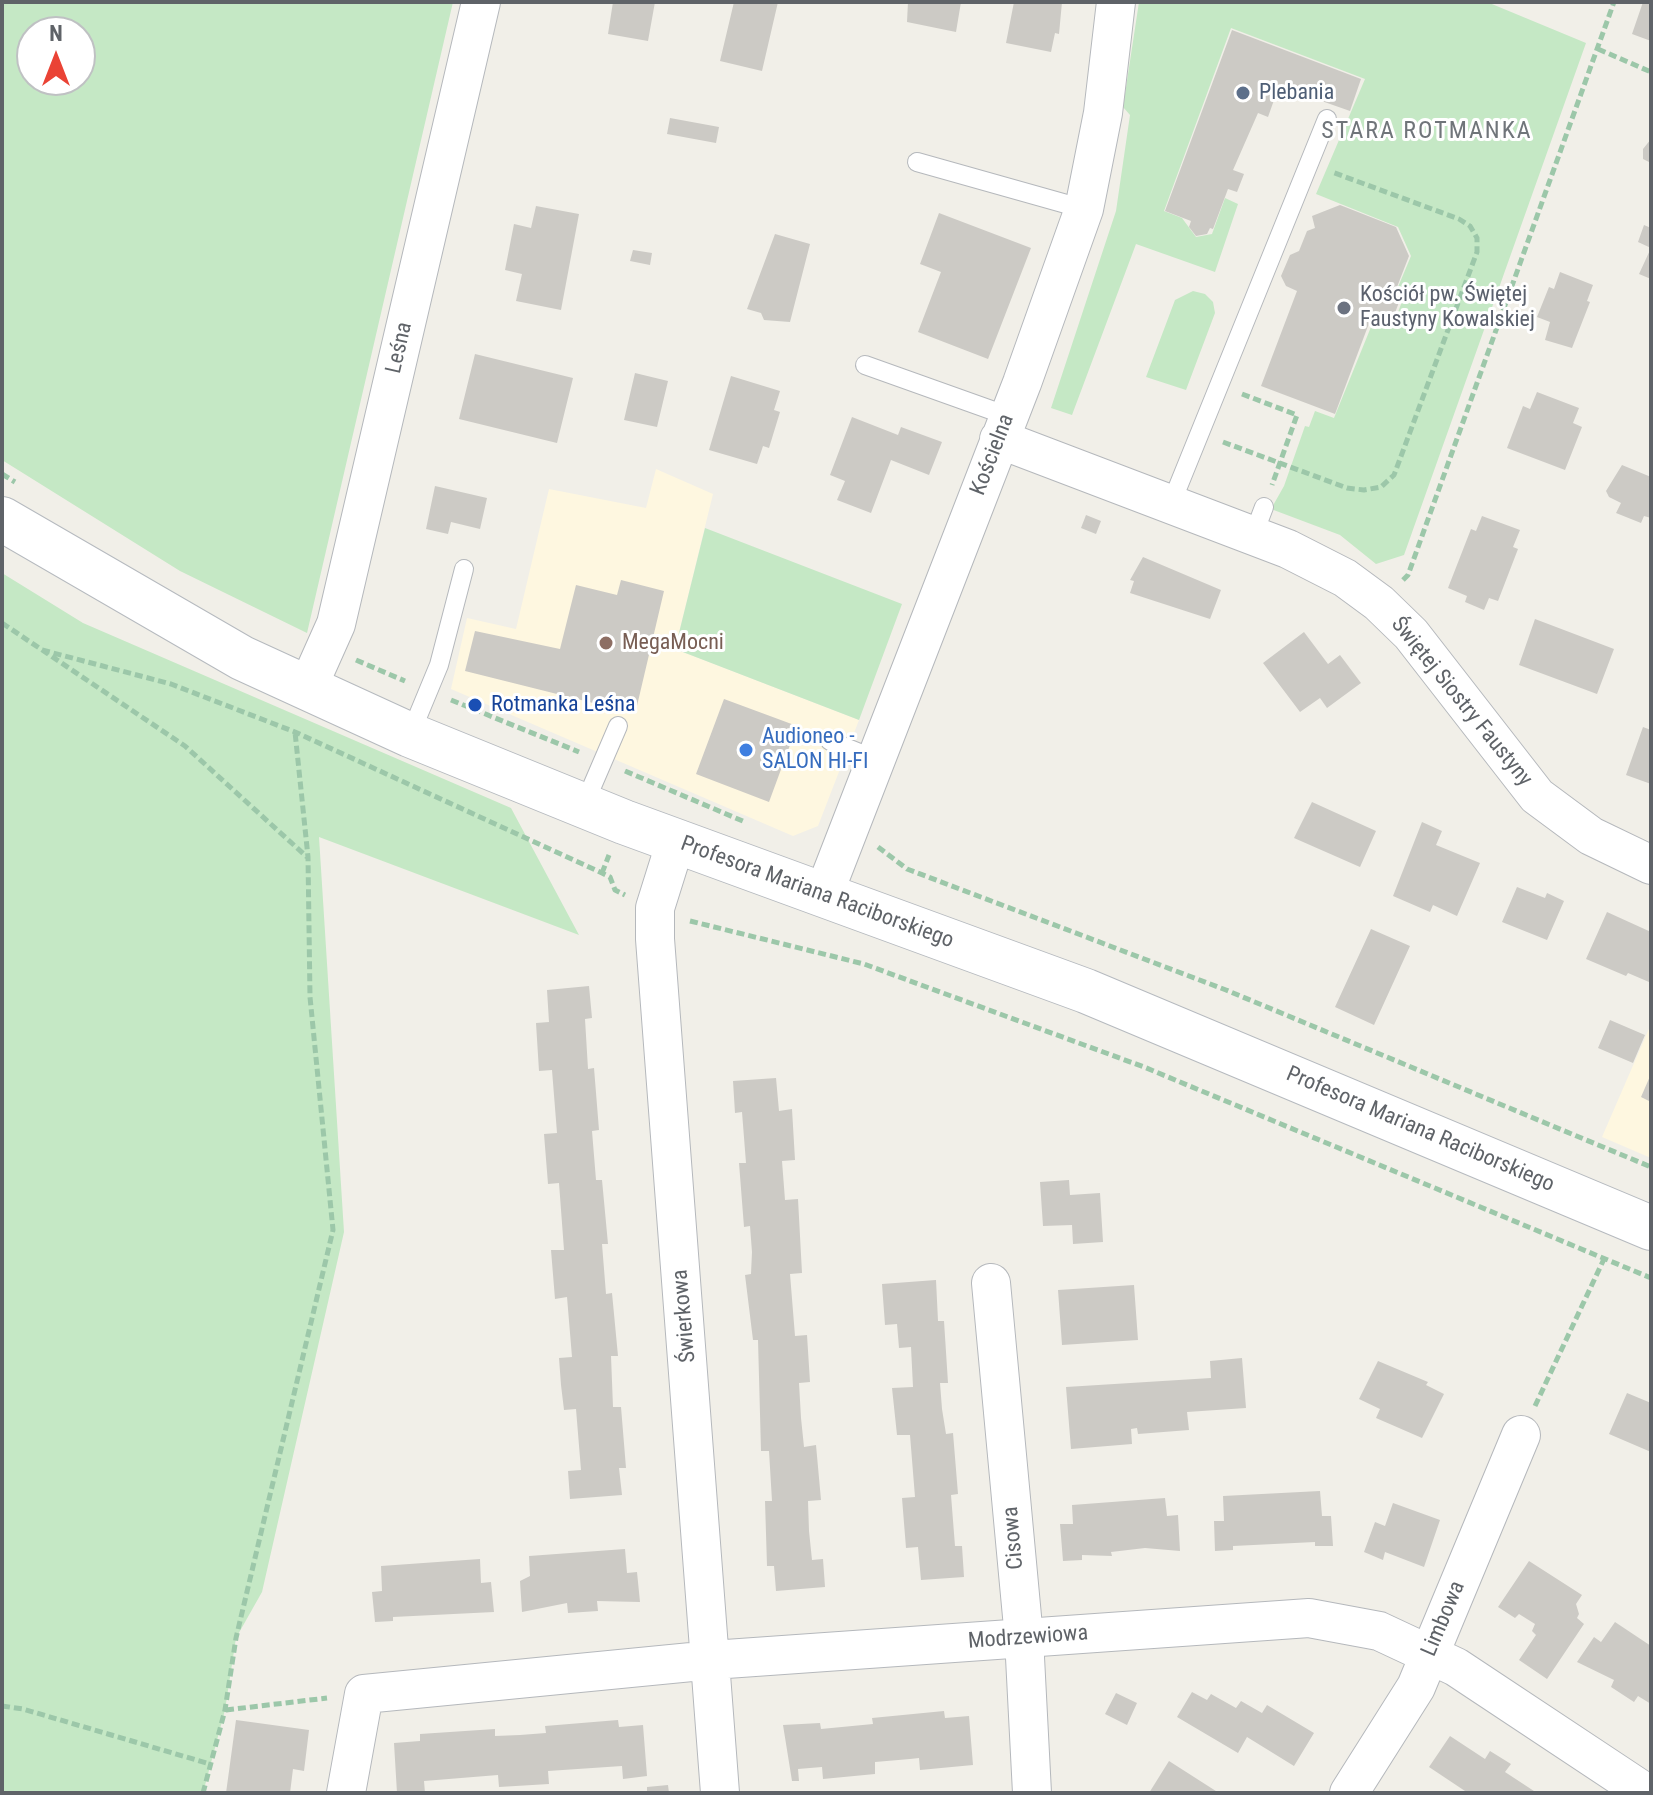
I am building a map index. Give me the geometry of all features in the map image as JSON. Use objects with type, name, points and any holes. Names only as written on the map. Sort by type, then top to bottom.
[{"type":"main road","name":"Profesora Mariana Raciborskiego","points":[[2,519],[172,621],[307,689],[410,735],[676,841],[1086,991],[1651,1228]]},
{"type":"street","name":"Leśna","points":[[307,689],[336,624],[481,2]]},
{"type":"street","name":"Kościelna","points":[[823,896],[1004,428],[1084,209],[1103,113],[1116,2]]},
{"type":"street","name":"Świętej Siostry Faustyny","points":[[1004,428],[1171,504],[1258,521],[1379,603],[1411,634],[1537,796],[1591,836],[1651,865]]},
{"type":"street","name":"Świerkowa","points":[[676,841],[655,908],[655,939],[720,1793]]},
{"type":"street","name":"Cisowa","points":[[991,1283],[1024,1638],[1032,1793]]},
{"type":"street","name":"Limbowa","points":[[1349,1793],[1416,1687],[1521,1435]]},
{"type":"street","name":"Modrzewiowa","points":[[364,1694],[712,1660],[1309,1618],[1365,1627],[1399,1637],[1430,1653],[1456,1667],[1628,1788]]},
{"type":"street","points":[[346,1793],[364,1694]]},
{"type":"lane","points":[[1171,504],[1327,119]]},
{"type":"lane","points":[[917,162],[1084,209]]},
{"type":"lane","points":[[865,365],[1004,428]]},
{"type":"lane","points":[[410,735],[439,665],[464,569]]},
{"type":"lane","points":[[584,805],[618,726]]},
{"type":"lane","points":[[830,741],[877,760]]},
{"type":"path","points":[[1379,603],[1408,575],[1614,2]]},
{"type":"path","points":[[1598,49],[1651,72]]},
{"type":"path","points":[[1200,434],[1364,490],[1381,487],[1394,475],[1477,252],[1477,238],[1470,226],[1459,219],[1309,163]]},
{"type":"path","points":[[1218,386],[1297,415],[1258,521]]},
{"type":"path","points":[[2,623],[185,746],[308,857]]},
{"type":"path","points":[[336,624],[353,631],[350,648],[357,662],[758,827]]},
{"type":"path","points":[[42,650],[171,684],[295,732],[602,873],[610,877],[615,890],[679,919],[864,964],[1144,1067],[1651,1278]]},
{"type":"path","points":[[203,1793],[225,1710],[236,1638],[333,1230],[310,997],[308,857],[295,732],[298,710],[307,689]]},
{"type":"path","points":[[848,832],[868,840],[907,869],[1226,990],[1651,1167]]},
{"type":"path","points":[[1521,1435],[1604,1259]]},
{"type":"path","points":[[225,1710],[364,1694]]},
{"type":"path","points":[[2,1706],[23,1709],[210,1764]]},
{"type":"shaded area","points":[[656,469],[713,494],[675,649],[859,720],[818,826],[793,836],[451,689],[467,618],[516,629],[549,489],[646,508]]},
{"type":"shaded area","points":[[1651,1024],[1651,1158],[1602,1137]]},
{"type":"green space","points":[[2,2],[453,2],[307,633],[180,571],[2,460]]},
{"type":"green space","points":[[1139,2],[1487,2],[1586,43],[1404,555],[1376,564],[1340,535],[1271,509],[1284,486],[1305,426],[1309,427],[1315,411],[1334,418],[1373,322],[1384,326],[1395,320],[1403,299],[1398,287],[1411,256],[1398,227],[1316,194],[1365,79],[1231,28],[1164,211],[1182,218],[1196,237],[1212,234],[1225,198],[1238,204],[1215,272],[1136,244],[1072,415],[1051,408],[1116,211],[1130,115],[1123,107]]},
{"type":"green space","points":[[1193,291],[1205,294],[1213,302],[1215,313],[1186,390],[1146,377],[1175,300]]},
{"type":"green space","points":[[705,528],[902,604],[859,720],[675,649]]},
{"type":"green space","points":[[2,573],[83,623],[511,808],[579,935],[319,837],[344,1232],[262,1592],[236,1638],[225,1710],[203,1793],[2,1793]]},
{"type":"building","points":[[613,2],[655,2],[648,41],[608,34]]},
{"type":"building","points":[[734,2],[778,2],[762,71],[720,61]]},
{"type":"building","points":[[908,2],[961,2],[956,32],[907,22]]},
{"type":"building","points":[[1014,2],[1062,2],[1059,34],[1055,33],[1051,52],[1006,43]]},
{"type":"building","points":[[1643,2],[1651,2],[1651,41],[1632,34]]},
{"type":"building","points":[[1232,30],[1361,79],[1350,111],[1279,86],[1268,117],[1258,113],[1233,170],[1244,174],[1237,192],[1228,189],[1213,229],[1196,236],[1189,227],[1191,221],[1165,211]]},
{"type":"building","points":[[670,118],[719,127],[716,143],[667,134]]},
{"type":"building","points":[[1651,139],[1651,163],[1643,159],[1643,149]]},
{"type":"building","name":"Kościół pw. Świętej Faustyny Kowalskiej","points":[[1340,205],[1396,227],[1409,256],[1397,287],[1401,297],[1393,318],[1383,323],[1371,318],[1335,414],[1261,386],[1297,291],[1286,286],[1281,276],[1290,255],[1299,251],[1307,231],[1315,228],[1312,216]]},
{"type":"building","points":[[536,206],[579,214],[561,310],[516,301],[522,274],[505,270],[514,224],[531,228]]},
{"type":"building","points":[[939,213],[1031,248],[988,359],[918,332],[941,272],[920,264]]},
{"type":"building","points":[[1644,225],[1651,228],[1651,248],[1638,242]]},
{"type":"building","points":[[775,234],[810,244],[790,322],[764,320],[761,313],[747,309]]},
{"type":"building","points":[[1651,248],[1651,279],[1639,274]]},
{"type":"building","points":[[633,250],[652,253],[650,265],[630,261]]},
{"type":"building","points":[[1560,272],[1593,285],[1587,301],[1590,302],[1572,348],[1545,340],[1550,322],[1537,317],[1549,287],[1554,289]]},
{"type":"building","points":[[475,354],[573,378],[557,443],[459,419]]},
{"type":"building","points":[[635,373],[668,381],[657,427],[624,420]]},
{"type":"building","points":[[731,376],[780,391],[774,410],[780,412],[769,448],[763,446],[757,464],[709,450]]},
{"type":"building","points":[[1537,392],[1579,408],[1573,423],[1582,427],[1565,470],[1507,448],[1523,406],[1530,409]]},
{"type":"building","points":[[852,417],[898,435],[901,427],[942,442],[929,475],[891,460],[871,513],[837,500],[845,481],[830,475]]},
{"type":"building","points":[[1622,465],[1651,477],[1651,518],[1644,516],[1641,523],[1616,513],[1621,503],[1609,497],[1606,491]]},
{"type":"building","points":[[435,486],[487,498],[480,529],[451,522],[448,534],[426,529]]},
{"type":"building","points":[[1086,515],[1101,521],[1096,534],[1081,528]]},
{"type":"building","points":[[1482,516],[1520,530],[1513,547],[1518,549],[1498,601],[1489,598],[1484,610],[1465,602],[1467,596],[1448,588],[1471,529],[1476,531]]},
{"type":"building","points":[[1143,557],[1221,590],[1210,619],[1130,593],[1134,581],[1130,580]]},
{"type":"building","name":"MegaMocni","points":[[621,580],[664,591],[636,710],[629,712],[465,671],[475,631],[560,649],[576,585],[617,595]]},
{"type":"building","points":[[1535,619],[1614,649],[1597,694],[1519,665]]},
{"type":"building","points":[[1304,632],[1328,664],[1340,655],[1361,683],[1327,708],[1320,698],[1300,712],[1263,663]]},
{"type":"building","name":"Audioneo - SALON HI-FI","points":[[724,699],[797,726],[769,802],[696,774]]},
{"type":"building","points":[[1643,727],[1651,730],[1651,784],[1626,775]]},
{"type":"building","points":[[1312,802],[1376,831],[1360,867],[1294,838]]},
{"type":"building","points":[[1422,822],[1442,831],[1436,845],[1480,863],[1457,916],[1433,905],[1430,912],[1393,896]]},
{"type":"building","points":[[1517,887],[1545,898],[1547,893],[1564,901],[1547,940],[1502,922]]},
{"type":"building","points":[[1607,912],[1651,932],[1649,982],[1586,959]]},
{"type":"building","points":[[1371,929],[1410,946],[1374,1025],[1335,1007]]},
{"type":"building","points":[[589,986],[592,1018],[585,1019],[588,1069],[594,1068],[599,1130],[592,1131],[596,1180],[602,1180],[608,1244],[602,1244],[606,1294],[612,1293],[618,1356],[611,1356],[613,1407],[621,1407],[626,1468],[619,1468],[622,1495],[570,1499],[568,1471],[581,1470],[576,1409],[564,1410],[561,1385],[559,1358],[572,1357],[567,1297],[555,1299],[551,1250],[564,1250],[559,1183],[548,1184],[544,1134],[557,1133],[552,1070],[539,1071],[536,1023],[549,1022],[547,990]]},
{"type":"building","points":[[1610,1020],[1645,1035],[1633,1063],[1598,1048]]},
{"type":"building","points":[[1651,1074],[1651,1102],[1641,1097]]},
{"type":"building","points":[[776,1078],[779,1111],[792,1109],[795,1160],[782,1161],[785,1200],[798,1199],[802,1273],[790,1274],[795,1336],[807,1335],[810,1382],[799,1383],[801,1418],[804,1447],[816,1445],[821,1500],[808,1501],[809,1531],[812,1560],[823,1559],[825,1587],[776,1591],[774,1566],[767,1566],[765,1501],[772,1501],[769,1451],[761,1451],[758,1340],[753,1340],[745,1275],[751,1274],[752,1252],[750,1226],[744,1227],[739,1163],[746,1163],[742,1112],[735,1113],[733,1081]]},
{"type":"building","points":[[1069,1180],[1070,1195],[1100,1193],[1103,1242],[1073,1244],[1072,1225],[1043,1226],[1040,1182]]},
{"type":"building","points":[[936,1280],[938,1321],[944,1321],[948,1383],[940,1383],[942,1409],[946,1434],[953,1433],[958,1494],[951,1495],[955,1546],[962,1546],[964,1577],[921,1580],[918,1547],[906,1548],[902,1498],[915,1497],[910,1435],[897,1435],[892,1388],[913,1387],[911,1347],[899,1348],[897,1324],[885,1325],[882,1284]]},
{"type":"building","points":[[1134,1285],[1138,1340],[1062,1345],[1058,1290]]},
{"type":"building","points":[[1242,1358],[1246,1408],[1187,1412],[1189,1430],[1138,1434],[1137,1428],[1131,1429],[1132,1444],[1071,1449],[1066,1387],[1211,1378],[1210,1361]]},
{"type":"building","points":[[1378,1361],[1428,1382],[1426,1385],[1444,1394],[1422,1438],[1376,1418],[1380,1409],[1359,1399]]},
{"type":"building","points":[[1627,1393],[1651,1403],[1651,1452],[1609,1434]]},
{"type":"building","points":[[1320,1491],[1322,1516],[1331,1516],[1333,1546],[1315,1546],[1315,1542],[1233,1546],[1233,1550],[1215,1551],[1214,1521],[1224,1521],[1223,1496]]},
{"type":"building","points":[[1165,1498],[1167,1516],[1178,1515],[1180,1551],[1145,1548],[1111,1552],[1112,1556],[1082,1555],[1082,1560],[1063,1561],[1060,1524],[1073,1524],[1072,1505]]},
{"type":"building","points":[[1393,1503],[1440,1520],[1424,1567],[1385,1552],[1383,1560],[1364,1552],[1375,1522],[1385,1526]]},
{"type":"building","points":[[625,1549],[627,1573],[637,1572],[640,1602],[597,1601],[598,1611],[568,1613],[567,1603],[522,1612],[520,1581],[530,1576],[529,1556]]},
{"type":"building","points":[[480,1559],[481,1583],[491,1582],[494,1612],[393,1617],[393,1621],[375,1622],[372,1592],[382,1591],[381,1566]]},
{"type":"building","points":[[1529,1561],[1582,1595],[1576,1604],[1577,1618],[1584,1624],[1547,1679],[1519,1660],[1536,1635],[1532,1631],[1535,1624],[1519,1614],[1515,1618],[1498,1607]]},
{"type":"building","points":[[1615,1622],[1651,1646],[1651,1704],[1638,1696],[1634,1702],[1611,1687],[1614,1680],[1577,1662],[1594,1637],[1601,1642]]},
{"type":"building","points":[[1192,1692],[1207,1700],[1211,1694],[1236,1708],[1241,1701],[1262,1713],[1267,1705],[1314,1733],[1294,1766],[1247,1737],[1238,1753],[1177,1717]]},
{"type":"building","points":[[1116,1693],[1137,1703],[1127,1725],[1105,1714]]},
{"type":"building","points":[[944,1711],[945,1718],[969,1716],[973,1765],[920,1770],[919,1758],[875,1762],[875,1774],[823,1779],[822,1767],[798,1769],[799,1781],[792,1781],[783,1725],[820,1723],[821,1729],[873,1724],[872,1718]]},
{"type":"building","points":[[236,1720],[309,1730],[304,1771],[293,1769],[290,1793],[226,1793]]},
{"type":"building","points":[[618,1720],[619,1727],[643,1725],[647,1776],[623,1779],[622,1766],[548,1771],[549,1784],[499,1787],[498,1775],[424,1781],[425,1793],[397,1793],[394,1743],[420,1741],[420,1734],[495,1729],[495,1736],[520,1735],[546,1733],[545,1726]]},
{"type":"building","points":[[1450,1736],[1485,1759],[1490,1751],[1511,1764],[1505,1772],[1537,1793],[1468,1793],[1429,1767]]},
{"type":"building","points":[[1169,1761],[1219,1793],[1149,1793]]},
{"type":"building","points":[[668,1785],[669,1793],[647,1793],[647,1787]]},
{"type":"place","name":"Plebania","points":[[1243,93]]},
{"type":"place","name":"Kościół pw. Świętej Faustyny Kowalskiej","points":[[1344,308]]},
{"type":"place","name":"MegaMocni","points":[[606,643]]},
{"type":"place","name":"Rotmanka Leśna","points":[[475,705]]},
{"type":"place","name":"Audioneo - SALON HI-FI","points":[[746,750]]},
{"type":"district","name":"STARA ROTMANKA","points":[[1427,132]]}]
